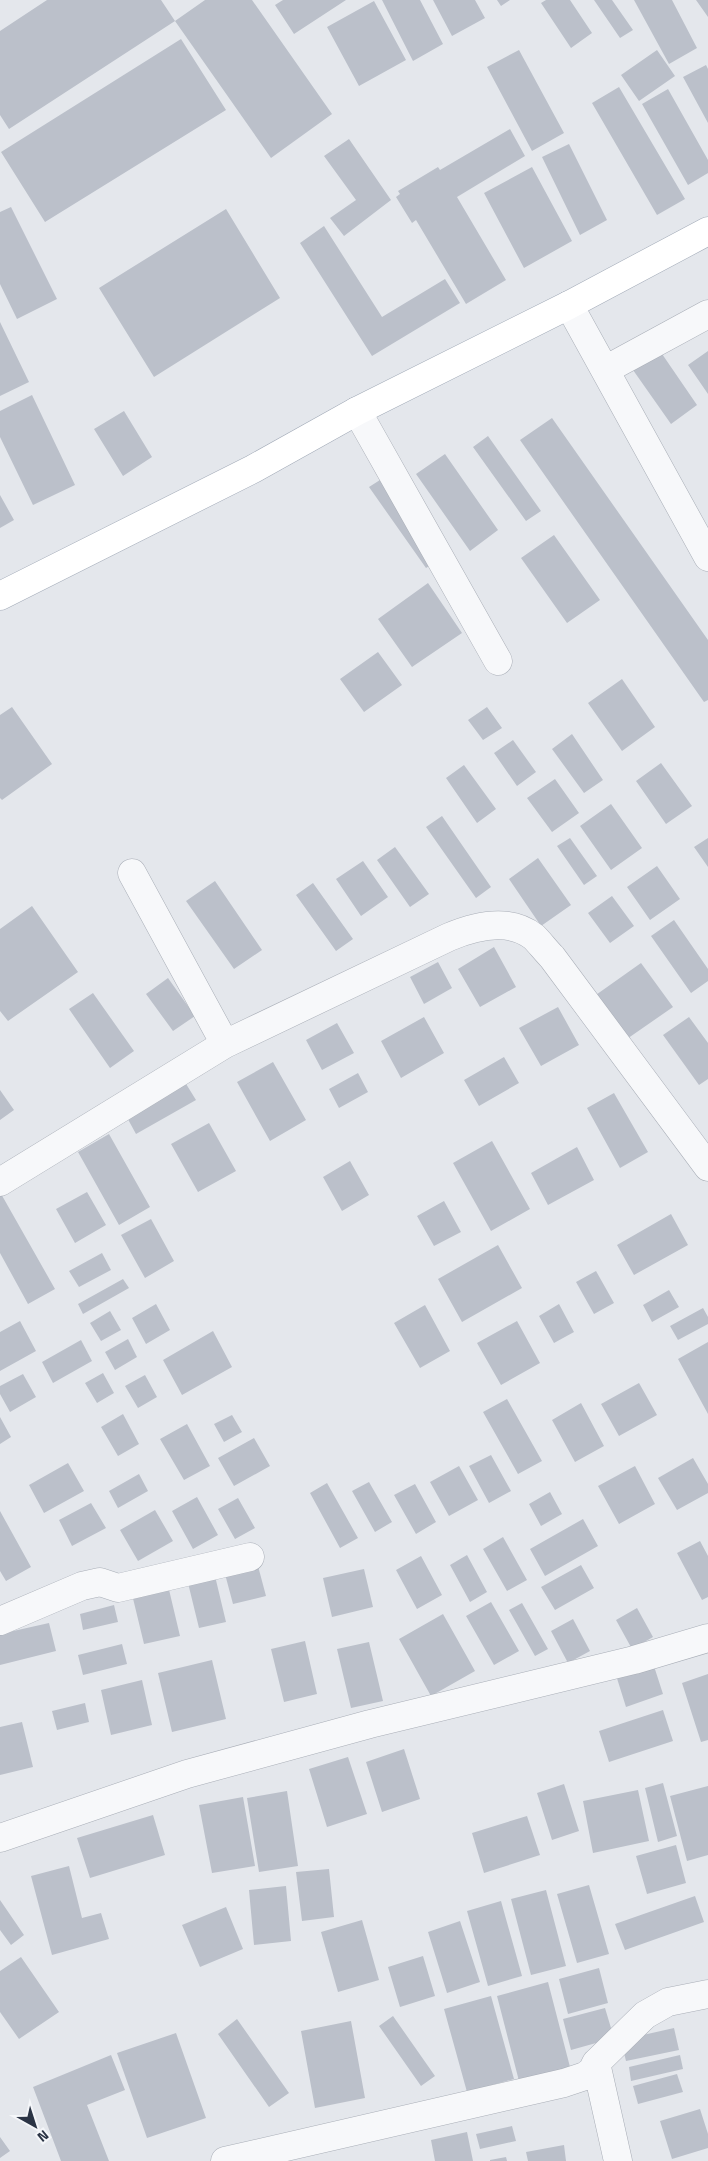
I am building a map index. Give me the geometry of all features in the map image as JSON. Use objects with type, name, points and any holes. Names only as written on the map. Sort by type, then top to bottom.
[{"type":"main road","points":[[0,596],[253,469],[357,411],[569,305],[708,231]]},
{"type":"street","points":[[569,305],[708,557]]},
{"type":"street","points":[[604,370],[708,314]]},
{"type":"street","points":[[357,411],[498,660]]},
{"type":"street","points":[[132,873],[225,1044]]},
{"type":"street","points":[[0,1182],[225,1044],[449,936],[471,928],[484,926],[511,927],[533,937],[552,957],[708,1167]]},
{"type":"street","points":[[0,1621],[82,1586],[100,1582],[118,1588],[250,1557]]},
{"type":"street","points":[[0,1838],[187,1774],[370,1724],[634,1660],[708,1638]]},
{"type":"street","points":[[225,2161],[564,2084],[592,2071],[596,2063],[645,2015],[668,2002],[708,1994]]},
{"type":"street","points":[[596,2063],[618,2161]]},
{"type":"building","points":[[47,0],[161,0],[175,21],[9,129],[0,115],[0,31]]},
{"type":"building","points":[[205,0],[252,0],[332,114],[271,158],[175,21]]},
{"type":"building","points":[[283,0],[346,0],[294,34],[275,5]]},
{"type":"building","points":[[382,0],[420,0],[443,44],[413,61]]},
{"type":"building","points":[[433,0],[475,0],[485,18],[452,36]]},
{"type":"building","points":[[497,0],[510,0],[501,6]]},
{"type":"building","points":[[546,0],[570,0],[592,33],[571,48],[541,3]]},
{"type":"building","points":[[594,0],[612,0],[633,30],[620,38]]},
{"type":"building","points":[[634,0],[672,0],[697,48],[669,64]]},
{"type":"building","points":[[696,0],[708,0],[708,17]]},
{"type":"building","points":[[374,1],[406,60],[359,86],[327,27]]},
{"type":"building","points":[[181,39],[226,110],[45,222],[1,152]]},
{"type":"building","points":[[519,50],[564,133],[532,151],[487,67]]},
{"type":"building","points":[[657,50],[675,76],[639,101],[621,75]]},
{"type":"building","points":[[706,65],[708,69],[708,123],[683,77]]},
{"type":"building","points":[[619,87],[685,199],[657,215],[592,103]]},
{"type":"building","points":[[668,89],[708,160],[708,173],[688,185],[642,104]]},
{"type":"building","points":[[510,129],[525,156],[457,197],[506,280],[466,304],[416,220],[412,223],[396,197],[400,194],[398,191],[438,167],[440,170]]},
{"type":"building","points":[[349,139],[391,200],[344,236],[330,218],[356,200],[324,156]]},
{"type":"building","points":[[569,144],[607,220],[580,235],[542,157]]},
{"type":"building","points":[[532,167],[572,241],[524,268],[484,193]]},
{"type":"building","points":[[11,207],[57,299],[17,319],[0,284],[0,212]]},
{"type":"building","points":[[226,209],[280,298],[154,377],[99,288]]},
{"type":"building","points":[[324,226],[382,317],[445,279],[460,303],[372,356],[300,243]]},
{"type":"building","points":[[0,322],[29,382],[0,396]]},
{"type":"building","points":[[660,351],[697,405],[671,424],[633,370]]},
{"type":"building","points":[[708,351],[708,394],[688,365]]},
{"type":"building","points":[[32,395],[75,485],[33,505],[0,437],[0,411]]},
{"type":"building","points":[[124,411],[152,457],[123,476],[94,429]]},
{"type":"building","points":[[552,418],[708,640],[708,700],[704,702],[520,440]]},
{"type":"building","points":[[488,436],[541,511],[526,521],[473,447]]},
{"type":"building","points":[[445,454],[498,530],[470,551],[416,474]]},
{"type":"building","points":[[380,480],[437,561],[426,568],[369,487]]},
{"type":"building","points":[[0,495],[14,520],[0,528]]},
{"type":"building","points":[[554,535],[600,600],[567,623],[521,558]]},
{"type":"building","points":[[428,583],[462,633],[412,667],[378,619]]},
{"type":"building","points":[[378,652],[402,685],[364,712],[340,679]]},
{"type":"building","points":[[622,679],[655,727],[622,751],[588,703]]},
{"type":"building","points":[[12,707],[52,764],[2,800],[0,798],[0,715]]},
{"type":"building","points":[[487,707],[502,728],[483,740],[468,720]]},
{"type":"building","points":[[572,734],[603,780],[584,793],[552,749]]},
{"type":"building","points":[[513,740],[536,772],[517,786],[494,753]]},
{"type":"building","points":[[661,763],[692,806],[666,824],[636,781]]},
{"type":"building","points":[[464,765],[496,809],[477,823],[446,778]]},
{"type":"building","points":[[555,779],[579,813],[552,832],[527,798]]},
{"type":"building","points":[[611,804],[642,848],[611,870],[580,826]]},
{"type":"building","points":[[442,816],[491,887],[476,898],[426,827]]},
{"type":"building","points":[[570,838],[597,876],[584,885],[557,846]]},
{"type":"building","points":[[708,838],[708,867],[694,847]]},
{"type":"building","points":[[395,847],[429,894],[410,907],[377,860]]},
{"type":"building","points":[[538,858],[571,905],[541,926],[509,879]]},
{"type":"building","points":[[363,861],[388,897],[361,916],[336,879]]},
{"type":"building","points":[[657,866],[680,899],[650,920],[627,887]]},
{"type":"building","points":[[215,881],[262,950],[234,969],[186,901]]},
{"type":"building","points":[[313,883],[353,939],[336,951],[296,895]]},
{"type":"building","points":[[612,896],[634,926],[610,943],[588,913]]},
{"type":"building","points":[[32,906],[78,972],[8,1021],[0,1011],[0,929]]},
{"type":"building","points":[[674,920],[708,969],[708,981],[691,993],[651,936]]},
{"type":"building","points":[[494,947],[516,987],[480,1007],[458,969]]},
{"type":"building","points":[[438,962],[452,988],[424,1004],[410,977]]},
{"type":"building","points":[[641,963],[673,1007],[624,1041],[593,997]]},
{"type":"building","points":[[168,978],[195,1016],[173,1031],[146,994]]},
{"type":"building","points":[[93,993],[134,1051],[110,1068],[69,1009]]},
{"type":"building","points":[[558,1007],[579,1045],[541,1066],[519,1028]]},
{"type":"building","points":[[424,1017],[444,1053],[401,1078],[381,1041]]},
{"type":"building","points":[[689,1017],[708,1043],[708,1079],[699,1085],[663,1035]]},
{"type":"building","points":[[337,1023],[354,1053],[322,1070],[306,1040]]},
{"type":"building","points":[[504,1057],[519,1083],[479,1106],[464,1080]]},
{"type":"building","points":[[273,1062],[306,1120],[270,1141],[237,1082]]},
{"type":"building","points":[[358,1073],[368,1092],[339,1108],[329,1089]]},
{"type":"building","points":[[183,1079],[196,1100],[136,1134],[124,1112]]},
{"type":"building","points":[[0,1090],[14,1110],[0,1120]]},
{"type":"building","points":[[614,1093],[648,1152],[620,1168],[587,1108]]},
{"type":"building","points":[[209,1123],[236,1171],[198,1192],[171,1144]]},
{"type":"building","points":[[109,1134],[150,1207],[119,1225],[78,1152]]},
{"type":"building","points":[[492,1141],[530,1209],[491,1231],[453,1163]]},
{"type":"building","points":[[577,1147],[594,1180],[548,1205],[531,1173]]},
{"type":"building","points":[[350,1161],[369,1195],[342,1211],[323,1177]]},
{"type":"building","points":[[0,1192],[55,1289],[28,1304],[0,1253]]},
{"type":"building","points":[[87,1192],[106,1225],[75,1243],[56,1209]]},
{"type":"building","points":[[444,1201],[461,1232],[434,1246],[417,1216]]},
{"type":"building","points":[[671,1214],[688,1245],[634,1275],[617,1245]]},
{"type":"building","points":[[151,1219],[174,1261],[145,1278],[121,1235]]},
{"type":"building","points":[[498,1245],[522,1288],[462,1322],[438,1279]]},
{"type":"building","points":[[102,1253],[111,1270],[79,1287],[69,1271]]},
{"type":"building","points":[[596,1271],[614,1303],[594,1314],[576,1282]]},
{"type":"building","points":[[123,1279],[129,1288],[83,1314],[78,1304]]},
{"type":"building","points":[[669,1290],[679,1307],[652,1322],[643,1305]]},
{"type":"building","points":[[156,1304],[170,1330],[146,1344],[132,1318]]},
{"type":"building","points":[[559,1304],[574,1332],[554,1343],[539,1316]]},
{"type":"building","points":[[425,1305],[450,1351],[420,1368],[394,1323]]},
{"type":"building","points":[[703,1308],[708,1317],[708,1324],[678,1340],[670,1326]]},
{"type":"building","points":[[110,1311],[121,1330],[101,1341],[90,1323]]},
{"type":"building","points":[[20,1321],[36,1351],[0,1371],[0,1332]]},
{"type":"building","points":[[517,1321],[540,1363],[501,1385],[477,1343]]},
{"type":"building","points":[[213,1331],[232,1367],[182,1395],[163,1360]]},
{"type":"building","points":[[128,1339],[137,1357],[115,1370],[105,1352]]},
{"type":"building","points":[[81,1340],[92,1361],[53,1383],[42,1362]]},
{"type":"building","points":[[708,1342],[708,1414],[678,1359]]},
{"type":"building","points":[[103,1373],[114,1393],[97,1403],[85,1383]]},
{"type":"building","points":[[23,1374],[36,1397],[10,1412],[0,1394],[0,1386]]},
{"type":"building","points":[[145,1375],[157,1397],[138,1408],[125,1386]]},
{"type":"building","points":[[639,1383],[657,1415],[619,1436],[601,1404]]},
{"type":"building","points":[[507,1399],[542,1461],[518,1474],[483,1412]]},
{"type":"building","points":[[581,1403],[604,1446],[575,1462],[552,1420]]},
{"type":"building","points":[[123,1414],[139,1444],[118,1456],[101,1427]]},
{"type":"building","points":[[232,1415],[242,1432],[224,1442],[214,1424]]},
{"type":"building","points":[[0,1417],[11,1437],[0,1444]]},
{"type":"building","points":[[187,1424],[210,1466],[184,1480],[160,1439]]},
{"type":"building","points":[[254,1438],[270,1466],[234,1486],[218,1458]]},
{"type":"building","points":[[491,1455],[511,1491],[489,1503],[469,1466]]},
{"type":"building","points":[[693,1458],[708,1484],[708,1493],[677,1510],[658,1478]]},
{"type":"building","points":[[68,1463],[84,1491],[44,1513],[29,1485]]},
{"type":"building","points":[[459,1466],[478,1500],[449,1516],[430,1482]]},
{"type":"building","points":[[635,1466],[655,1504],[619,1524],[598,1486]]},
{"type":"building","points":[[139,1474],[148,1491],[118,1508],[109,1491]]},
{"type":"building","points":[[369,1482],[392,1522],[375,1532],[352,1491]]},
{"type":"building","points":[[327,1483],[358,1538],[340,1548],[310,1493]]},
{"type":"building","points":[[415,1484],[436,1522],[416,1534],[394,1495]]},
{"type":"building","points":[[550,1492],[562,1514],[541,1526],[529,1504]]},
{"type":"building","points":[[197,1497],[218,1535],[193,1549],[172,1511]]},
{"type":"building","points":[[238,1498],[255,1528],[235,1539],[218,1509]]},
{"type":"building","points":[[91,1503],[106,1528],[72,1546],[59,1520]]},
{"type":"building","points":[[155,1510],[173,1541],[138,1561],[120,1530]]},
{"type":"building","points":[[0,1511],[31,1567],[6,1581],[0,1571]]},
{"type":"building","points":[[583,1519],[598,1546],[545,1576],[530,1549]]},
{"type":"building","points":[[503,1537],[527,1580],[507,1591],[483,1549]]},
{"type":"building","points":[[700,1541],[708,1556],[708,1597],[702,1600],[677,1553]]},
{"type":"building","points":[[467,1555],[487,1592],[470,1602],[450,1565]]},
{"type":"building","points":[[421,1556],[442,1595],[417,1609],[396,1570]]},
{"type":"building","points":[[581,1565],[594,1588],[555,1610],[541,1587]]},
{"type":"building","points":[[258,1566],[266,1596],[233,1604],[225,1574]]},
{"type":"building","points":[[364,1569],[373,1607],[332,1617],[323,1578]]},
{"type":"building","points":[[215,1576],[226,1622],[199,1628],[188,1583]]},
{"type":"building","points":[[166,1577],[180,1636],[144,1644],[130,1586]]},
{"type":"building","points":[[491,1602],[519,1651],[494,1665],[466,1616]]},
{"type":"building","points":[[522,1603],[548,1649],[535,1656],[509,1610]]},
{"type":"building","points":[[114,1605],[118,1622],[83,1630],[80,1614]]},
{"type":"building","points":[[637,1608],[653,1637],[632,1649],[616,1620]]},
{"type":"building","points":[[443,1614],[475,1671],[431,1696],[399,1639]]},
{"type":"building","points":[[573,1619],[590,1651],[568,1663],[551,1631]]},
{"type":"building","points":[[49,1623],[56,1651],[0,1665],[0,1634]]},
{"type":"building","points":[[305,1641],[317,1694],[284,1702],[271,1649]]},
{"type":"building","points":[[369,1642],[383,1701],[351,1708],[337,1649]]},
{"type":"building","points":[[122,1644],[127,1664],[83,1675],[78,1655]]},
{"type":"building","points":[[212,1660],[226,1719],[172,1732],[158,1673]]},
{"type":"building","points":[[652,1660],[663,1694],[626,1707],[615,1672]]},
{"type":"building","points":[[708,1674],[708,1740],[701,1742],[682,1683]]},
{"type":"building","points":[[142,1680],[152,1725],[111,1735],[101,1690]]},
{"type":"building","points":[[85,1703],[89,1722],[57,1730],[52,1711]]},
{"type":"building","points":[[663,1710],[673,1741],[609,1762],[599,1731]]},
{"type":"building","points":[[22,1722],[33,1767],[0,1775],[0,1727]]},
{"type":"building","points":[[404,1749],[420,1799],[382,1812],[366,1762]]},
{"type":"building","points":[[348,1757],[367,1814],[327,1827],[309,1769]]},
{"type":"building","points":[[663,1783],[677,1836],[658,1842],[645,1788]]},
{"type":"building","points":[[564,1784],[579,1831],[552,1840],[537,1793]]},
{"type":"building","points":[[708,1786],[708,1855],[687,1861],[670,1796]]},
{"type":"building","points":[[638,1790],[649,1841],[593,1853],[583,1801]]},
{"type":"building","points":[[287,1791],[298,1866],[259,1872],[247,1798]]},
{"type":"building","points":[[243,1797],[255,1866],[212,1873],[199,1805]]},
{"type":"building","points":[[153,1815],[165,1855],[90,1878],[77,1838]]},
{"type":"building","points":[[527,1816],[540,1855],[484,1873],[472,1833]]},
{"type":"building","points":[[676,1845],[686,1883],[647,1894],[636,1856]]},
{"type":"building","points":[[69,1866],[82,1918],[101,1913],[109,1939],[52,1955],[31,1876]]},
{"type":"building","points":[[329,1869],[334,1917],[302,1921],[296,1872]]},
{"type":"building","points":[[589,1885],[609,1954],[577,1963],[557,1894]]},
{"type":"building","points":[[286,1886],[291,1941],[254,1945],[249,1890]]},
{"type":"building","points":[[546,1890],[566,1966],[531,1975],[511,1899]]},
{"type":"building","points":[[695,1896],[704,1922],[625,1950],[615,1924]]},
{"type":"building","points":[[0,1900],[24,1935],[11,1945],[0,1930]]},
{"type":"building","points":[[501,1901],[522,1976],[488,1986],[467,1911]]},
{"type":"building","points":[[226,1907],[243,1949],[200,1967],[182,1925]]},
{"type":"building","points":[[362,1920],[379,1980],[338,1992],[321,1932]]},
{"type":"building","points":[[460,1921],[480,1982],[447,1993],[428,1932]]},
{"type":"building","points":[[423,1956],[435,1996],[400,2007],[388,1967]]},
{"type":"building","points":[[21,1957],[59,2012],[19,2039],[0,2012],[0,1971]]},
{"type":"building","points":[[599,1968],[608,2003],[568,2014],[559,1979]]},
{"type":"building","points":[[548,1982],[570,2067],[519,2081],[497,1996]]},
{"type":"building","points":[[491,1996],[514,2079],[467,2092],[444,2009]]},
{"type":"building","points":[[605,2008],[614,2038],[571,2050],[563,2019]]},
{"type":"building","points":[[393,2016],[435,2076],[421,2086],[379,2026]]},
{"type":"building","points":[[237,2019],[289,2093],[269,2107],[218,2034]]},
{"type":"building","points":[[351,2021],[365,2098],[315,2108],[301,2031]]},
{"type":"building","points":[[674,2028],[679,2050],[626,2061],[621,2040]]},
{"type":"building","points":[[176,2033],[206,2118],[147,2138],[117,2053]]},
{"type":"building","points":[[111,2055],[125,2090],[87,2105],[109,2161],[61,2161],[33,2087]]},
{"type":"building","points":[[680,2055],[683,2069],[631,2081],[629,2067]]},
{"type":"building","points":[[677,2074],[683,2092],[638,2104],[633,2086]]},
{"type":"building","points":[[700,2109],[708,2134],[708,2148],[672,2159],[660,2121]]},
{"type":"building","points":[[512,2126],[516,2141],[480,2149],[476,2134]]},
{"type":"building","points":[[467,2132],[473,2161],[435,2161],[431,2140]]},
{"type":"building","points":[[0,2137],[10,2151],[0,2158]]},
{"type":"building","points":[[564,2145],[566,2161],[528,2161],[526,2152]]},
{"type":"building","points":[[506,2157],[507,2161],[490,2161],[490,2160]]}]
